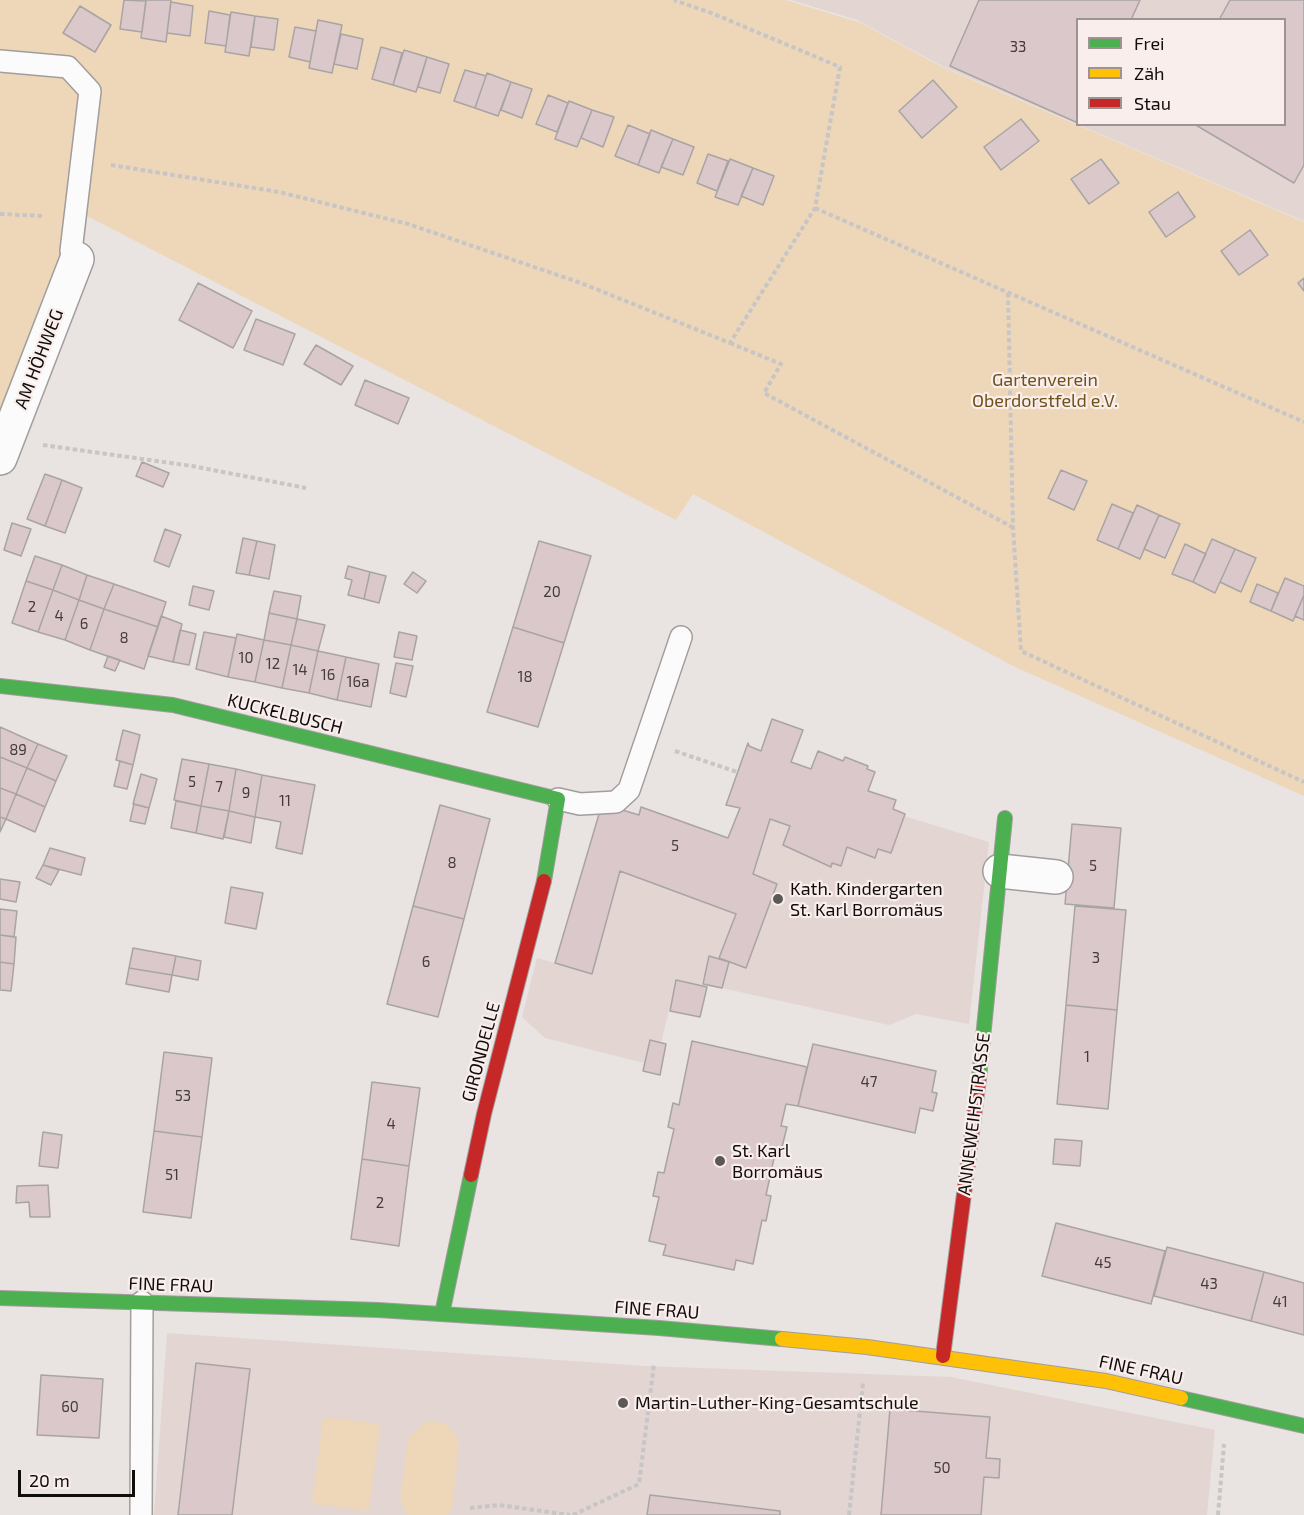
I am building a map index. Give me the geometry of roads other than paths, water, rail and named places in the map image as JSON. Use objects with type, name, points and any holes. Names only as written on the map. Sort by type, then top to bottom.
[{"type":"street","name":"AM HÖHWEG","points":[[4,449],[77,259]]},
{"type":"street","name":"KUCKELBUSCH","points":[[0,686],[173,705],[558,799]]},
{"type":"street","name":"GIRONDELLE","points":[[442,1314],[484,1114],[549,861],[558,799]]},
{"type":"street","name":"ANNEWEIHSTRASSE","points":[[944,1356],[980,1074],[1005,818]]},
{"type":"street","points":[[1000,871],[1056,877]]},
{"type":"street","name":"FINE FRAU","points":[[0,1298],[442,1314],[659,1328],[867,1347],[944,1356],[1106,1381],[1304,1426]]},
{"type":"lane","points":[[0,61],[68,67],[90,91],[71,251],[77,259]]},
{"type":"lane","points":[[558,799],[580,804],[616,802],[629,790],[681,637]]},
{"type":"lane","points":[[141,1515],[142,1302]]},
{"type":"place","name":"Kath. Kindergarten St. Karl Borromäus","points":[[778,899]]},
{"type":"place","name":"St. Karl Borromäus","points":[[720,1161]]},
{"type":"place","name":"Martin-Luther-King-Gesamtschule","points":[[623,1403]]},
{"type":"park label","name":"Gartenverein Oberdorstfeld e.V.","points":[[1045,390]]}]
